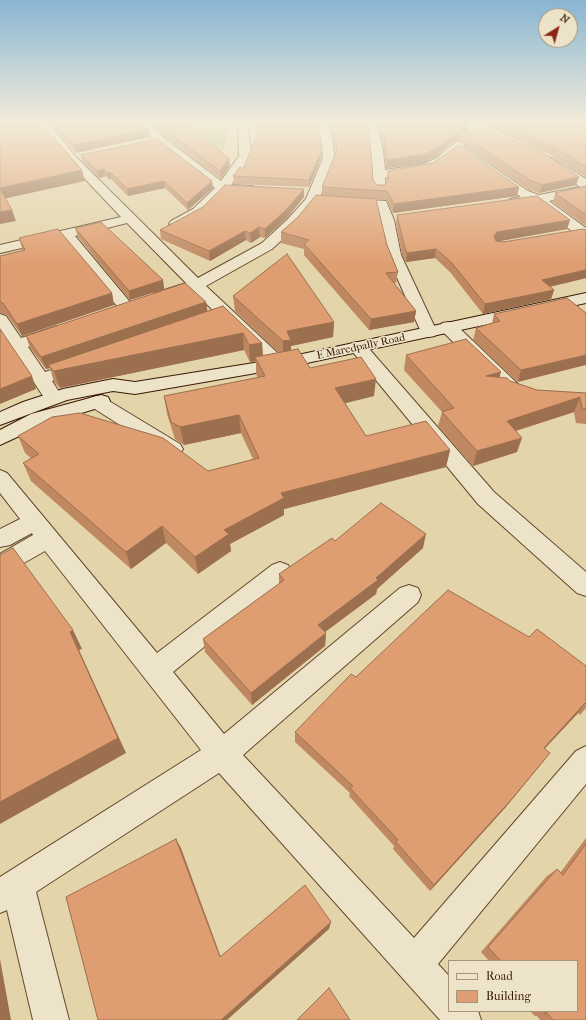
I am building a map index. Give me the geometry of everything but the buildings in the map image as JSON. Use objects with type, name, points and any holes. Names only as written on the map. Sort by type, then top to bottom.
[{"type":"street","points":[[83,170],[132,218],[196,285],[220,317],[278,364]]},
{"type":"street","points":[[198,170],[222,188],[268,190]]},
{"type":"street","points":[[151,238],[198,212],[222,188],[235,170]]},
{"type":"street","points":[[66,234],[132,306],[196,285],[267,246],[292,223],[313,197],[324,170]]},
{"type":"street","points":[[379,170],[381,204],[387,220],[394,255],[429,332]]},
{"type":"street","points":[[379,175],[411,170]]},
{"type":"street","points":[[489,170],[523,194],[538,198],[585,233]]},
{"type":"street","points":[[563,170],[586,185]]},
{"type":"street","points":[[500,204],[586,189]]},
{"type":"street","points":[[298,192],[313,197],[381,204]]},
{"type":"street","points":[[0,248],[132,218]]},
{"type":"street","points":[[387,220],[402,218]]},
{"type":"street","points":[[561,236],[585,233]]},
{"type":"street","name":"E Maredpally Road","points":[[0,438],[38,419],[114,398],[135,388],[278,364],[586,298]]},
{"type":"street","points":[[0,319],[54,398]]},
{"type":"street","points":[[448,327],[513,390],[521,394],[539,397]]},
{"type":"street","points":[[17,345],[68,328]]},
{"type":"street","points":[[358,347],[486,498],[586,586]]},
{"type":"street","points":[[41,379],[93,361]]},
{"type":"street","name":"E Maredpally Road","points":[[0,419],[54,398],[113,385],[135,388]]},
{"type":"street","points":[[97,402],[192,461]]},
{"type":"street","points":[[0,478],[26,536],[154,671],[222,754],[415,964],[448,1003]]},
{"type":"street","points":[[0,565],[26,536]]},
{"type":"street","points":[[154,671],[280,572]]},
{"type":"street","points":[[51,1020],[9,890],[222,754],[409,595]]},
{"type":"street","points":[[415,964],[586,761]]},
{"type":"street","points":[[447,1020],[454,1012]]},
{"type":"street","points":[[456,1012],[463,1020]]}]
